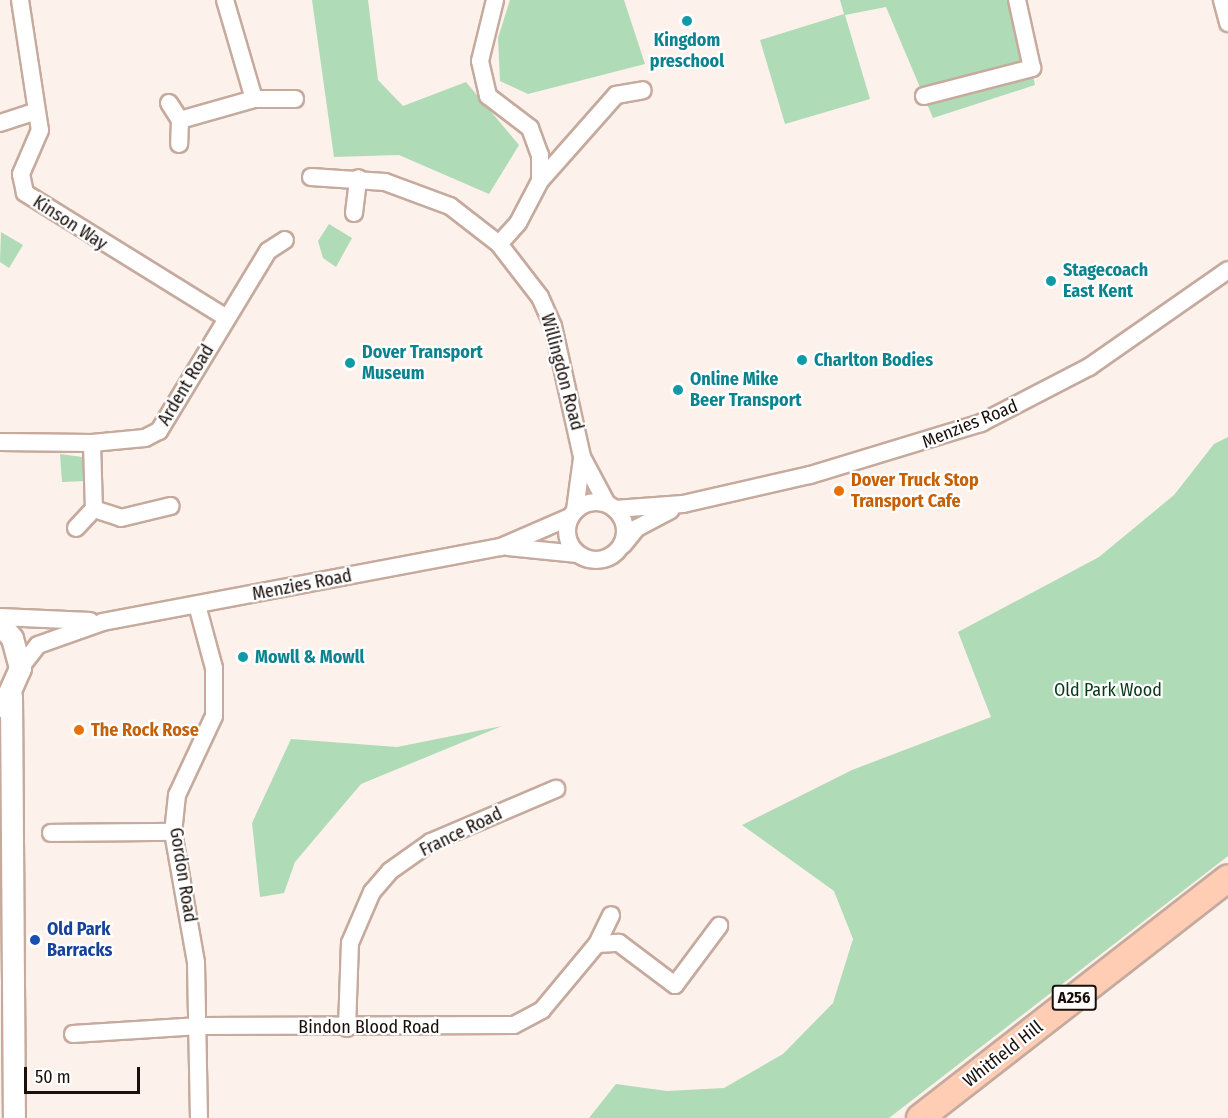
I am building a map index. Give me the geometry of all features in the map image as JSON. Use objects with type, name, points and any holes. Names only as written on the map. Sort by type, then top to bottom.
[{"type":"main road","name":"Whitfield Hill","points":[[920,1118],[1228,878]]},
{"type":"street","name":"Kinson Way","points":[[20,0],[36,111],[38,142],[21,180],[33,202],[225,317]]},
{"type":"street","points":[[225,0],[254,99]]},
{"type":"street","points":[[495,0],[480,61],[488,96],[530,128],[540,155],[540,181]]},
{"type":"street","points":[[924,96],[1032,68],[1017,0]]},
{"type":"street","points":[[1222,0],[1228,23]]},
{"type":"street","points":[[499,244],[518,223],[540,181],[616,95],[644,90]]},
{"type":"street","points":[[180,120],[254,99],[295,99]]},
{"type":"street","points":[[169,103],[180,120],[179,144]]},
{"type":"street","points":[[0,123],[36,111]]},
{"type":"street","name":"Willingdon Road","points":[[311,177],[358,178],[385,182],[450,206],[499,244],[540,297],[553,326],[582,458],[611,507]]},
{"type":"street","points":[[354,213],[358,178]]},
{"type":"street","name":"Ardent Road","points":[[0,442],[92,443],[145,438],[159,431],[225,317],[268,251],[285,240]]},
{"type":"street","name":"Menzies Road","points":[[611,507],[683,504],[888,454],[981,423],[1089,367],[1228,271]]},
{"type":"street","points":[[76,528],[94,509],[92,443]]},
{"type":"street","name":"Willingdon Road","points":[[572,514],[582,458]]},
{"type":"street","points":[[590,502],[611,507],[626,532],[621,548],[603,560],[578,554],[566,533],[572,514],[590,502]]},
{"type":"street","name":"Menzies Road","points":[[621,548],[637,528],[683,504]]},
{"type":"street","points":[[94,509],[121,518],[171,506]]},
{"type":"street","name":"Menzies Road","points":[[20,668],[38,645],[103,622],[501,547],[572,514]]},
{"type":"street","name":"Menzies Road","points":[[501,547],[578,554]]},
{"type":"street","name":"Gordon Road","points":[[197,605],[214,668],[214,716],[177,795],[173,832],[196,963],[200,1026],[199,1118]]},
{"type":"street","name":"Menzies Road","points":[[0,617],[103,622]]},
{"type":"street","points":[[0,624],[12,638],[20,668],[6,703],[14,1118]]},
{"type":"street","name":"France Road","points":[[347,1028],[350,943],[372,892],[390,871],[431,842],[556,789]]},
{"type":"street","points":[[51,833],[173,832]]},
{"type":"street","name":"Bindon Blood Road","points":[[73,1034],[200,1026],[347,1028],[514,1025],[542,1010],[597,944],[611,915]]},
{"type":"street","points":[[597,944],[619,943],[675,985],[719,926]]},
{"type":"green space","points":[[312,0],[368,0],[378,80],[403,106],[466,82],[519,145],[489,194],[399,155],[334,157]]},
{"type":"green space","points":[[510,0],[624,0],[645,64],[528,94],[500,81],[498,38]]},
{"type":"green space","points":[[840,0],[1017,0],[1035,85],[933,118],[886,7],[845,15],[870,99],[785,124],[760,40],[844,14]]},
{"type":"green space","points":[[329,224],[352,238],[336,267],[323,258],[318,241]]},
{"type":"green space","points":[[1,232],[23,245],[9,268],[0,262]]},
{"type":"green space","name":"Old Park Wood","points":[[1228,437],[1228,856],[889,1118],[589,1118],[616,1084],[667,1091],[724,1088],[783,1054],[833,1003],[853,939],[834,891],[742,825],[852,770],[991,717],[958,632],[1099,557],[1174,495],[1214,444]]},
{"type":"green space","points":[[60,454],[82,457],[86,481],[62,482]]},
{"type":"green space","points":[[502,726],[361,784],[295,862],[284,893],[260,897],[252,823],[291,739],[397,747]]},
{"type":"place","name":"Kingdom preschool","points":[[687,21]]},
{"type":"place","name":"Stagecoach East Kent","points":[[1051,281]]},
{"type":"place","name":"Charlton Bodies","points":[[802,360]]},
{"type":"place","name":"Dover Transport Museum","points":[[350,363]]},
{"type":"place","name":"Online Mike Beer Transport","points":[[678,390]]},
{"type":"place","name":"Dover Truck Stop Transport Cafe","points":[[839,491]]},
{"type":"place","name":"Mowll & Mowll","points":[[243,657]]},
{"type":"place","name":"The Rock Rose","points":[[79,730]]},
{"type":"place","name":"Old Park Barracks","points":[[35,940]]}]
